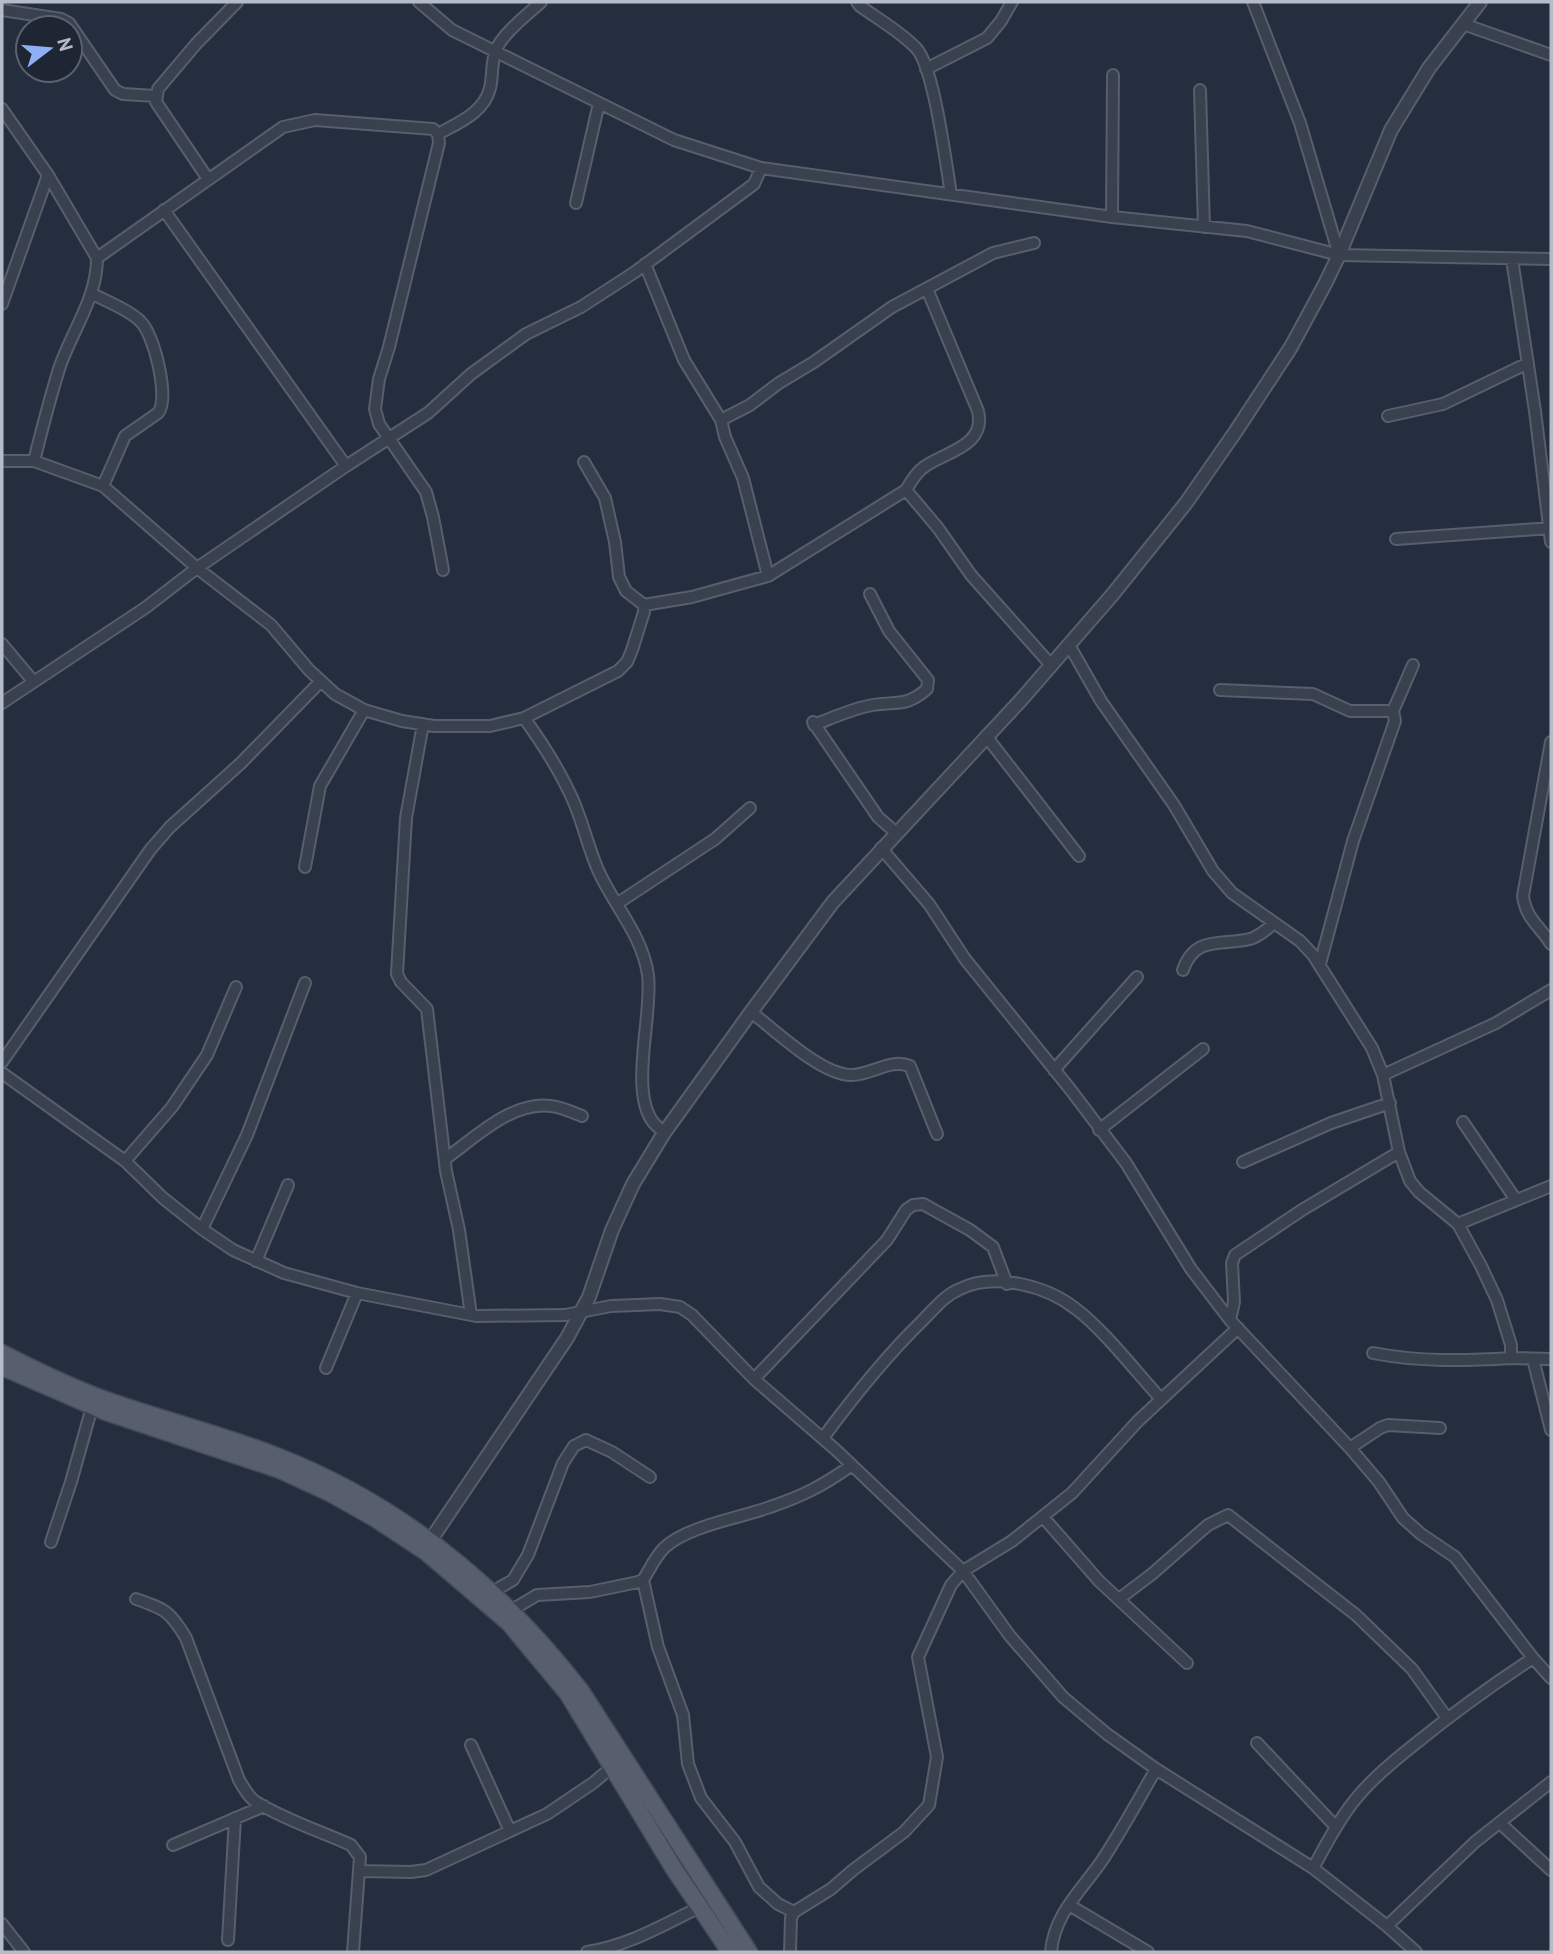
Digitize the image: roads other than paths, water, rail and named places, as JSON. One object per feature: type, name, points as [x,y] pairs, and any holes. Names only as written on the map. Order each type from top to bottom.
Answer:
[{"type":"main road","points":[[2,1353],[104,1399],[279,1457],[384,1509],[430,1541],[512,1610],[581,1691],[749,1952]]},
{"type":"main road","points":[[2,1367],[92,1407],[280,1470],[376,1519],[426,1552],[525,1640],[568,1694],[674,1869],[730,1952]]},
{"type":"street","points":[[208,179],[156,102],[156,96],[158,89],[237,2]]},
{"type":"street","points":[[419,2],[452,30],[674,140],[761,168],[1112,218],[1247,231],[1339,255],[1551,259]]},
{"type":"street","points":[[438,135],[475,112],[485,100],[490,90],[495,51],[501,41],[541,2]]},
{"type":"street","points":[[857,2],[915,47],[922,56],[932,90],[951,194]]},
{"type":"street","points":[[926,69],[986,38],[1012,2]]},
{"type":"street","points":[[1253,2],[1300,123],[1339,255]]},
{"type":"street","points":[[430,1541],[567,1338],[589,1297],[612,1230],[633,1184],[664,1133],[751,1012],[832,902],[1069,645],[1186,503],[1291,347],[1339,255],[1391,130],[1429,68],[1480,2]]},
{"type":"street","points":[[2,10],[61,19],[69,23],[115,90],[131,95],[156,96]]},
{"type":"street","points":[[1462,24],[1551,55]]},
{"type":"street","points":[[1112,218],[1113,75]]},
{"type":"street","points":[[1200,90],[1204,227]]},
{"type":"street","points":[[576,202],[599,103]]},
{"type":"street","points":[[2,109],[48,175],[97,258],[93,294],[61,364],[34,461]]},
{"type":"street","points":[[97,258],[283,127],[315,120],[433,129],[438,135],[439,143],[375,395],[375,409],[379,424],[426,492],[443,570]]},
{"type":"street","points":[[2,703],[145,608],[197,568],[346,466],[428,413],[471,374],[526,334],[581,307],[645,264],[754,184],[761,168]]},
{"type":"street","points":[[2,304],[48,175]]},
{"type":"street","points":[[164,211],[346,466]]},
{"type":"street","points":[[721,420],[750,405],[892,307],[993,253],[1034,243]]},
{"type":"street","points":[[1512,260],[1551,542]]},
{"type":"street","points":[[645,264],[684,360],[721,420],[725,437],[743,478],[768,576]]},
{"type":"street","points":[[584,462],[605,498],[615,542],[619,577],[626,591],[644,605],[692,597],[768,576],[906,490],[916,474],[926,465],[950,454],[972,439],[979,427],[978,411],[926,289]]},
{"type":"street","points":[[93,294],[141,321],[150,335],[163,400],[158,414],[125,436],[103,486]]},
{"type":"street","points":[[1388,416],[1443,404],[1528,363]]},
{"type":"street","points":[[2,461],[34,461],[103,486],[197,568],[271,625],[335,694],[364,710],[402,721],[490,726],[524,718],[618,671],[627,662],[632,650],[644,605]]},
{"type":"street","points":[[906,490],[938,528],[971,575],[1051,665]]},
{"type":"street","points":[[1396,539],[1550,528]]},
{"type":"street","points":[[870,594],[889,631],[928,680],[927,690],[908,703],[872,705],[813,724],[878,817],[895,832]]},
{"type":"street","points":[[2,644],[33,681]]},
{"type":"street","points":[[1069,645],[1101,701],[1174,805],[1213,871],[1232,893],[1300,941],[1320,964],[1372,1048],[1383,1075],[1399,1152],[1410,1181],[1419,1192],[1458,1224],[1497,1300],[1511,1345],[1511,1357]]},
{"type":"street","points":[[1320,964],[1356,831],[1395,720],[1393,711],[1413,665]]},
{"type":"street","points":[[2,1062],[150,850],[170,827],[241,763],[321,681]]},
{"type":"street","points":[[1220,690],[1313,694],[1350,711],[1393,711]]},
{"type":"street","points":[[305,867],[320,786],[364,710]]},
{"type":"street","points":[[524,718],[545,747],[563,780],[586,833],[598,870],[642,950],[648,975],[649,999],[642,1084],[645,1106],[652,1121],[664,1133]]},
{"type":"street","points":[[423,724],[406,818],[397,974],[401,982],[427,1009],[445,1159],[471,1315]]},
{"type":"street","points":[[986,736],[1079,856]]},
{"type":"street","points":[[1551,742],[1524,896],[1525,911],[1542,929],[1551,944]]},
{"type":"street","points":[[618,903],[715,839],[750,808]]},
{"type":"street","points":[[881,848],[929,904],[965,959],[1126,1163],[1192,1269],[1234,1324],[1350,1448],[1379,1482],[1403,1518],[1455,1557],[1551,1678]]},
{"type":"street","points":[[1183,970],[1187,958],[1197,947],[1250,939],[1274,923]]},
{"type":"street","points":[[1054,1070],[1137,977]]},
{"type":"street","points":[[202,1229],[261,1100],[305,983]]},
{"type":"street","points":[[125,1161],[172,1107],[207,1055],[236,987]]},
{"type":"street","points":[[1383,1075],[1496,1023],[1551,990]]},
{"type":"street","points":[[751,1012],[827,1068],[843,1075],[856,1075],[902,1063],[910,1066],[937,1135]]},
{"type":"street","points":[[1099,1130],[1203,1049]]},
{"type":"street","points":[[2,1073],[125,1161],[163,1198],[202,1229],[233,1250],[284,1273],[357,1293],[471,1315],[565,1315],[582,1310],[660,1304],[680,1307],[692,1315],[754,1379],[823,1438],[962,1571],[1010,1636],[1063,1697],[1107,1734],[1156,1769],[1313,1868],[1416,1952]]},
{"type":"street","points":[[1243,1162],[1331,1123],[1390,1104]]},
{"type":"street","points":[[445,1159],[500,1120],[527,1107],[551,1105],[582,1115]]},
{"type":"street","points":[[1462,1122],[1516,1200]]},
{"type":"street","points":[[790,1952],[794,1912],[831,1889],[904,1832],[929,1805],[937,1757],[918,1657],[945,1598],[962,1571],[1012,1541],[1072,1493],[1234,1324],[1232,1263],[1236,1255],[1302,1210],[1399,1152]]},
{"type":"street","points":[[256,1261],[288,1185]]},
{"type":"street","points":[[1458,1224],[1551,1186]]},
{"type":"street","points":[[754,1379],[887,1240],[906,1210],[913,1205],[923,1204],[970,1230],[993,1247],[1007,1284]]},
{"type":"street","points":[[823,1438],[895,1347],[945,1298],[958,1289],[973,1284],[992,1282],[1045,1291],[1077,1310],[1161,1399]]},
{"type":"street","points":[[326,1368],[357,1293]]},
{"type":"street","points":[[1373,1353],[1425,1360],[1511,1357],[1551,1359]]},
{"type":"street","points":[[1533,1359],[1551,1430]]},
{"type":"street","points":[[51,1542],[92,1407]]},
{"type":"street","points":[[1350,1448],[1388,1425],[1440,1428]]},
{"type":"street","points":[[492,1592],[513,1580],[528,1555],[563,1463],[579,1442],[586,1440],[612,1452],[650,1477]]},
{"type":"street","points":[[512,1610],[537,1595],[590,1592],[627,1586],[643,1580],[664,1548],[675,1540],[714,1523],[817,1489],[852,1465]]},
{"type":"street","points":[[1119,1599],[1208,1525],[1228,1515],[1356,1615],[1412,1669],[1447,1718]]},
{"type":"street","points":[[1042,1517],[1099,1581],[1187,1663]]},
{"type":"street","points":[[643,1580],[658,1647],[683,1714],[688,1764],[701,1798],[736,1842],[759,1886],[778,1904],[794,1912]]},
{"type":"street","points":[[136,1599],[160,1608],[173,1617],[186,1638],[239,1780],[247,1793],[264,1805],[351,1844],[360,1857],[352,1952]]},
{"type":"street","points":[[1313,1868],[1336,1827],[1359,1794],[1398,1757],[1447,1718],[1533,1658]]},
{"type":"street","points":[[1257,1743],[1336,1827]]},
{"type":"street","points":[[471,1745],[510,1830]]},
{"type":"street","points":[[359,1871],[426,1870],[547,1814],[613,1766]]},
{"type":"street","points":[[1051,1952],[1051,1941],[1059,1921],[1102,1861],[1156,1769]]},
{"type":"street","points":[[1387,1926],[1475,1842],[1551,1782]]},
{"type":"street","points":[[173,1845],[264,1805]]},
{"type":"street","points":[[228,1940],[235,1818]]},
{"type":"street","points":[[1500,1823],[1551,1870]]},
{"type":"street","points":[[1069,1905],[1148,1952]]},
{"type":"street","points":[[587,1952],[627,1942],[700,1907]]},
{"type":"street","points":[[2,1924],[24,1952]]}]
